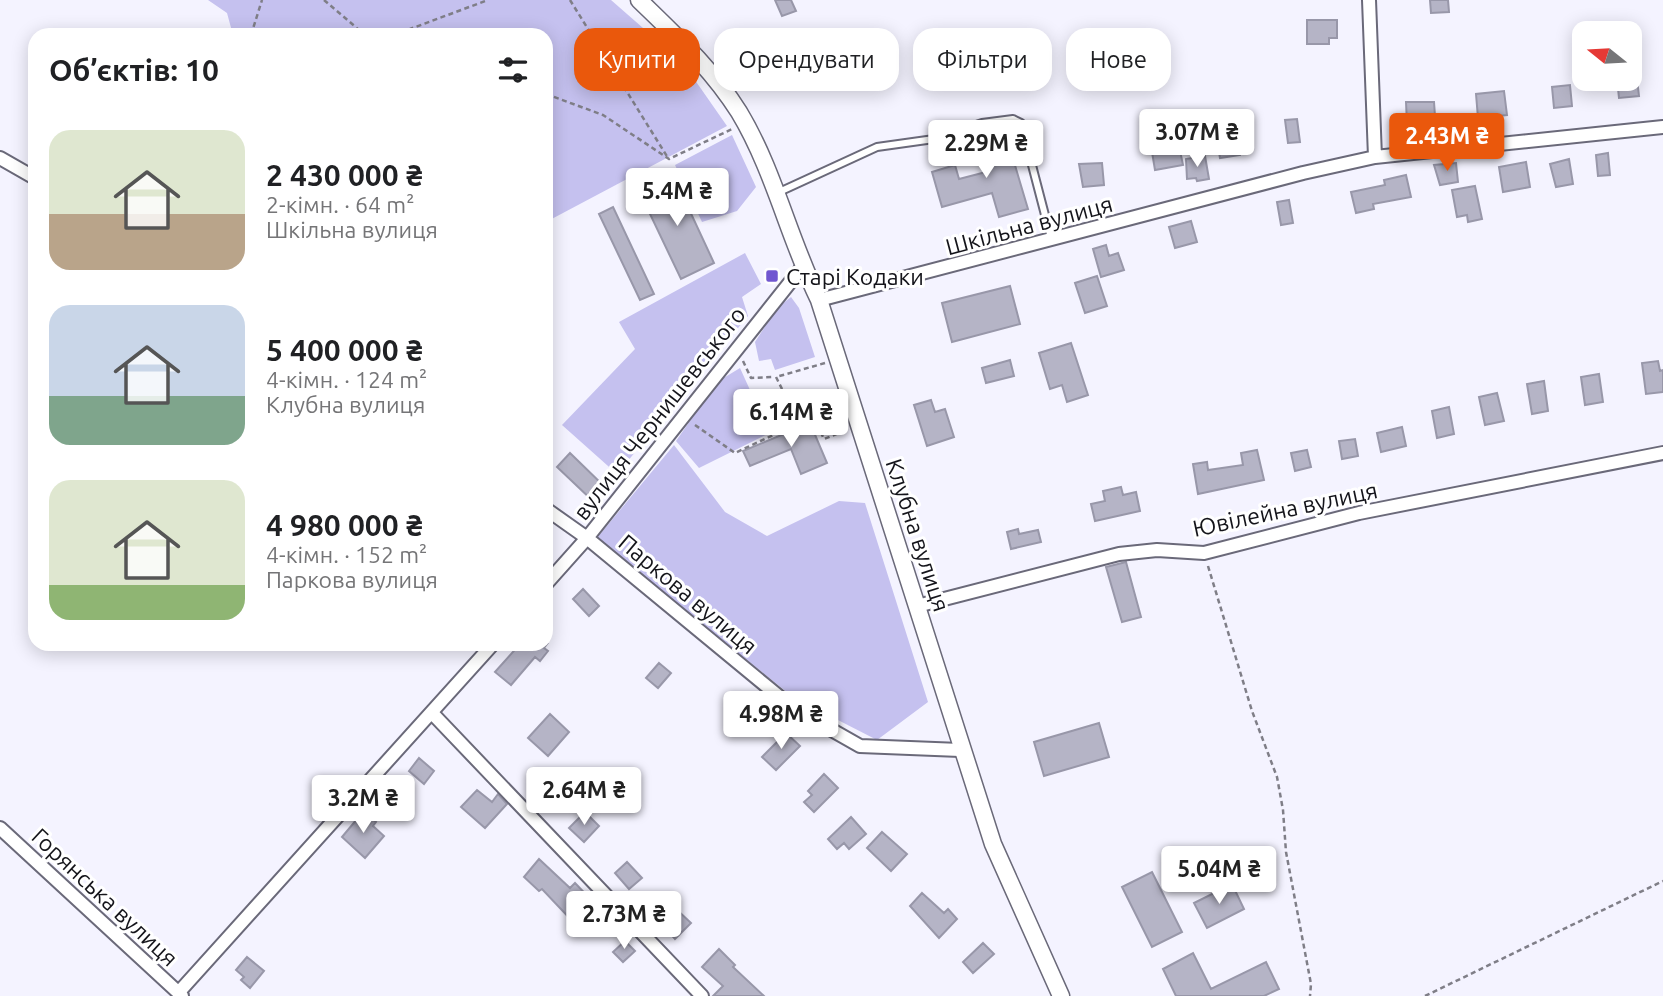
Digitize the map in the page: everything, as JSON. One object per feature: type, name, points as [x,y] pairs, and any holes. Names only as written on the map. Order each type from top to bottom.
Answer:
[{"type":"street","name":"Клубна вулиця","points":[[639,0],[709,68],[745,123],[776,194],[819,300],[960,750],[993,844],[1059,995]]},
{"type":"street","points":[[1369,0],[1376,158]]},
{"type":"street","name":"Шкільна вулиця","points":[[819,300],[1303,173],[1376,158],[1663,127]]},
{"type":"street","points":[[0,158],[28,174]]},
{"type":"street","name":"вулиця Чернишевського","points":[[553,576],[587,538],[803,266]]},
{"type":"street","name":"Ювілейна вулиця","points":[[917,606],[1119,554],[1157,550],[1203,553],[1359,513],[1663,453]]},
{"type":"street","name":"Паркова вулиця","points":[[553,514],[587,538],[793,708],[860,746],[960,750]]},
{"type":"street","points":[[180,994],[487,651]]},
{"type":"street","points":[[432,713],[702,996]]},
{"type":"street","name":"Горянська вулиця","points":[[0,828],[180,994]]},
{"type":"lane","points":[[776,194],[877,147],[934,139],[982,122],[1013,119],[1021,123],[1029,142],[1052,240]]},
{"type":"path","points":[[253,28],[262,0]]},
{"type":"path","points":[[324,0],[357,28]]},
{"type":"path","points":[[419,28],[488,0]]},
{"type":"path","points":[[570,0],[669,159]]},
{"type":"path","points":[[553,97],[603,115],[669,159]]},
{"type":"path","points":[[669,159],[745,123]]},
{"type":"path","points":[[736,349],[751,378],[776,377],[838,359]]},
{"type":"path","points":[[776,377],[799,423]]},
{"type":"path","points":[[683,417],[735,453],[813,415],[824,439],[859,425]]},
{"type":"path","points":[[1203,553],[1252,711],[1277,777],[1288,865],[1311,984],[1310,996]]},
{"type":"path","points":[[1425,996],[1663,881]]},
{"type":"shaded area","points":[[208,0],[611,0],[643,28],[574,28],[574,91],[700,91],[700,87],[727,126],[553,218],[553,28],[231,28],[227,13]]},
{"type":"shaded area","points":[[732,135],[756,187],[737,211],[702,222],[675,165]]},
{"type":"shaded area","points":[[745,253],[761,284],[742,297],[748,316],[617,474],[562,425],[635,349],[619,322]]},
{"type":"shaded area","points":[[791,297],[799,308],[815,357],[775,370],[771,359],[759,361],[755,342],[777,308]]},
{"type":"shaded area","points":[[740,368],[755,401],[781,390],[794,421],[699,468],[676,441],[717,382]]},
{"type":"shaded area","points":[[674,445],[725,512],[767,536],[839,501],[865,503],[928,702],[877,740],[793,697],[596,539]]},
{"type":"building","points":[[775,0],[791,0],[796,11],[782,16]]},
{"type":"building","points":[[1430,0],[1448,0],[1449,12],[1431,13]]},
{"type":"building","points":[[1307,20],[1337,20],[1337,38],[1329,38],[1329,44],[1307,44]]},
{"type":"building","points":[[1570,85],[1572,106],[1554,108],[1552,87]]},
{"type":"building","points":[[1504,91],[1507,115],[1478,118],[1476,94]]},
{"type":"building","points":[[1618,91],[1638,91],[1639,96],[1619,98]]},
{"type":"building","points":[[1406,102],[1434,102],[1435,116],[1422,116],[1422,124],[1407,124]]},
{"type":"building","points":[[1237,118],[1240,155],[1220,158],[1216,134],[1226,132],[1224,120]]},
{"type":"building","points":[[1478,118],[1480,134],[1466,135],[1464,119]]},
{"type":"building","points":[[1297,119],[1300,142],[1288,143],[1285,120]]},
{"type":"building","points":[[1006,135],[1028,209],[999,217],[992,193],[942,207],[932,172],[955,165],[959,179],[986,172],[977,144]]},
{"type":"building","points":[[1178,141],[1183,165],[1155,170],[1151,146]]},
{"type":"building","points":[[1608,153],[1610,175],[1598,176],[1596,155]]},
{"type":"building","points":[[1205,156],[1209,179],[1187,179],[1186,159]]},
{"type":"building","points":[[1569,159],[1573,184],[1556,187],[1550,164]]},
{"type":"building","points":[[1526,162],[1530,187],[1503,192],[1499,167]]},
{"type":"building","points":[[1102,163],[1104,185],[1083,187],[1079,164]]},
{"type":"building","points":[[1456,163],[1458,182],[1440,185],[1434,165]]},
{"type":"building","points":[[1406,175],[1411,197],[1373,204],[1374,209],[1356,213],[1351,192],[1385,185],[1384,180]]},
{"type":"building","points":[[674,177],[714,263],[681,279],[640,193]]},
{"type":"building","points":[[1475,186],[1482,219],[1468,222],[1467,215],[1457,217],[1452,190]]},
{"type":"building","points":[[1289,200],[1293,223],[1281,225],[1277,202]]},
{"type":"building","points":[[613,207],[654,294],[640,300],[599,214]]},
{"type":"building","points":[[1191,221],[1197,242],[1175,248],[1169,227]]},
{"type":"building","points":[[1106,245],[1109,256],[1118,253],[1124,270],[1101,277],[1093,249]]},
{"type":"building","points":[[1097,276],[1107,306],[1085,313],[1075,283]]},
{"type":"building","points":[[1010,286],[1020,324],[952,342],[942,303]]},
{"type":"building","points":[[1071,343],[1088,395],[1067,402],[1062,385],[1050,389],[1039,353]]},
{"type":"building","points":[[1010,360],[1014,376],[986,383],[982,368]]},
{"type":"building","points":[[1658,361],[1660,371],[1663,370],[1663,392],[1646,394],[1642,363]]},
{"type":"building","points":[[1599,374],[1603,402],[1585,405],[1581,377]]},
{"type":"building","points":[[1544,381],[1548,411],[1532,414],[1527,384]]},
{"type":"building","points":[[1497,393],[1504,421],[1485,425],[1479,397]]},
{"type":"building","points":[[931,400],[935,412],[945,409],[954,437],[927,446],[914,405]]},
{"type":"building","points":[[1449,407],[1454,434],[1437,438],[1432,411]]},
{"type":"building","points":[[810,423],[827,463],[801,474],[791,449],[750,466],[743,451]]},
{"type":"building","points":[[1402,427],[1406,446],[1381,452],[1377,433]]},
{"type":"building","points":[[1355,439],[1358,456],[1342,459],[1339,441]]},
{"type":"building","points":[[1257,450],[1264,480],[1198,494],[1193,464],[1207,462],[1208,470],[1243,465],[1241,453]]},
{"type":"building","points":[[1307,450],[1311,467],[1295,471],[1291,453]]},
{"type":"building","points":[[570,453],[607,489],[594,502],[557,467]]},
{"type":"building","points":[[1121,487],[1123,495],[1136,492],[1140,511],[1095,521],[1091,504],[1105,501],[1103,491]]},
{"type":"building","points":[[1018,529],[1019,534],[1038,530],[1041,542],[1011,549],[1007,532]]},
{"type":"building","points":[[1126,562],[1141,617],[1122,622],[1106,567]]},
{"type":"building","points":[[583,589],[599,606],[589,616],[573,599]]},
{"type":"building","points":[[514,651],[548,651],[540,661],[535,657],[511,685],[495,672]]},
{"type":"building","points":[[659,663],[671,673],[658,688],[646,678]]},
{"type":"building","points":[[550,714],[569,732],[548,756],[528,738]]},
{"type":"building","points":[[1099,723],[1109,757],[1044,776],[1034,742]]},
{"type":"building","points":[[786,733],[800,746],[776,770],[762,757]]},
{"type":"building","points":[[419,758],[434,771],[424,784],[409,771]]},
{"type":"building","points":[[824,774],[838,788],[814,812],[804,802],[812,795],[808,791]]},
{"type":"building","points":[[477,790],[492,802],[498,794],[507,804],[485,828],[461,807]]},
{"type":"building","points":[[363,812],[376,822],[373,826],[384,836],[365,858],[342,837]]},
{"type":"building","points":[[585,812],[599,826],[584,842],[569,828]]},
{"type":"building","points":[[851,817],[866,834],[849,849],[844,843],[837,849],[828,839]]},
{"type":"building","points":[[882,832],[907,854],[891,871],[867,848]]},
{"type":"building","points":[[539,859],[570,888],[575,883],[596,905],[576,925],[542,889],[539,891],[524,877]]},
{"type":"building","points":[[627,862],[642,878],[629,889],[615,873]]},
{"type":"building","points":[[1152,872],[1182,932],[1152,947],[1122,887]]},
{"type":"building","points":[[1232,884],[1244,909],[1207,928],[1194,903]]},
{"type":"building","points":[[922,893],[944,913],[948,909],[957,919],[939,938],[910,906]]},
{"type":"building","points":[[674,907],[691,923],[675,939],[663,925],[668,920],[664,916]]},
{"type":"building","points":[[625,941],[635,951],[623,962],[613,952]]},
{"type":"building","points":[[983,943],[994,954],[973,973],[963,962]]},
{"type":"building","points":[[719,949],[735,965],[733,967],[764,996],[713,996],[723,986],[702,967]]},
{"type":"building","points":[[1193,953],[1211,989],[1266,962],[1279,989],[1264,996],[1176,996],[1163,969]]},
{"type":"building","points":[[247,957],[264,971],[250,988],[241,980],[244,977],[236,970]]},
{"type":"place","name":"Старі Кодаки","points":[[772,276]]}]
